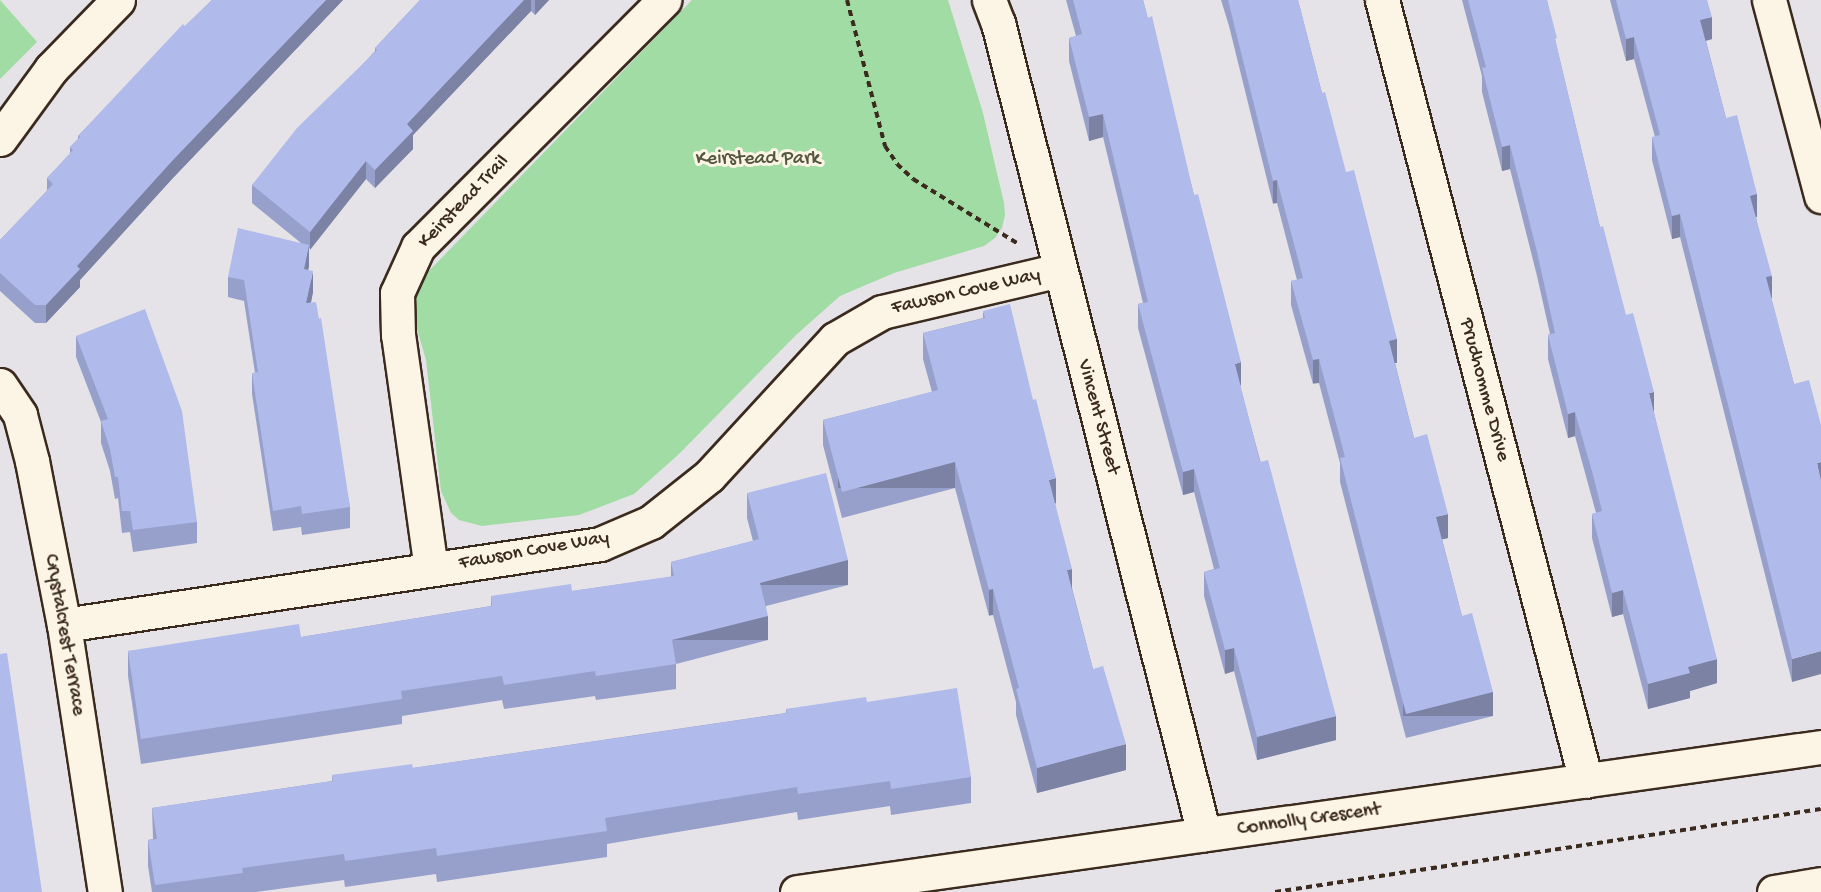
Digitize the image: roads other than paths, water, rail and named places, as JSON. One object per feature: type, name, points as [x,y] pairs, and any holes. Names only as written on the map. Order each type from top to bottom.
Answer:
[{"type":"street","points":[[0,139],[51,69],[118,0]]},
{"type":"street","name":"Keirstead Trail","points":[[431,569],[398,335],[396,293],[418,247],[664,0]]},
{"type":"street","name":"Vincent Street","points":[[989,0],[998,23],[1204,834]]},
{"type":"street","name":"Prudhomme Drive","points":[[1382,0],[1586,781]]},
{"type":"street","points":[[1769,0],[1821,196]]},
{"type":"street","name":"Fawson Cove Way","points":[[64,624],[600,544],[651,522],[709,476],[835,339],[882,312],[1060,270]]},
{"type":"street","name":"Crystalcrest Terrace","points":[[0,385],[20,415],[32,461],[64,624],[105,892]]},
{"type":"street","name":"Connolly Crescent","points":[[797,892],[1821,747]]},
{"type":"street","points":[[1774,892],[1821,884]]},
{"type":"park label","name":"Keirstead Park","points":[[758,159]]}]
